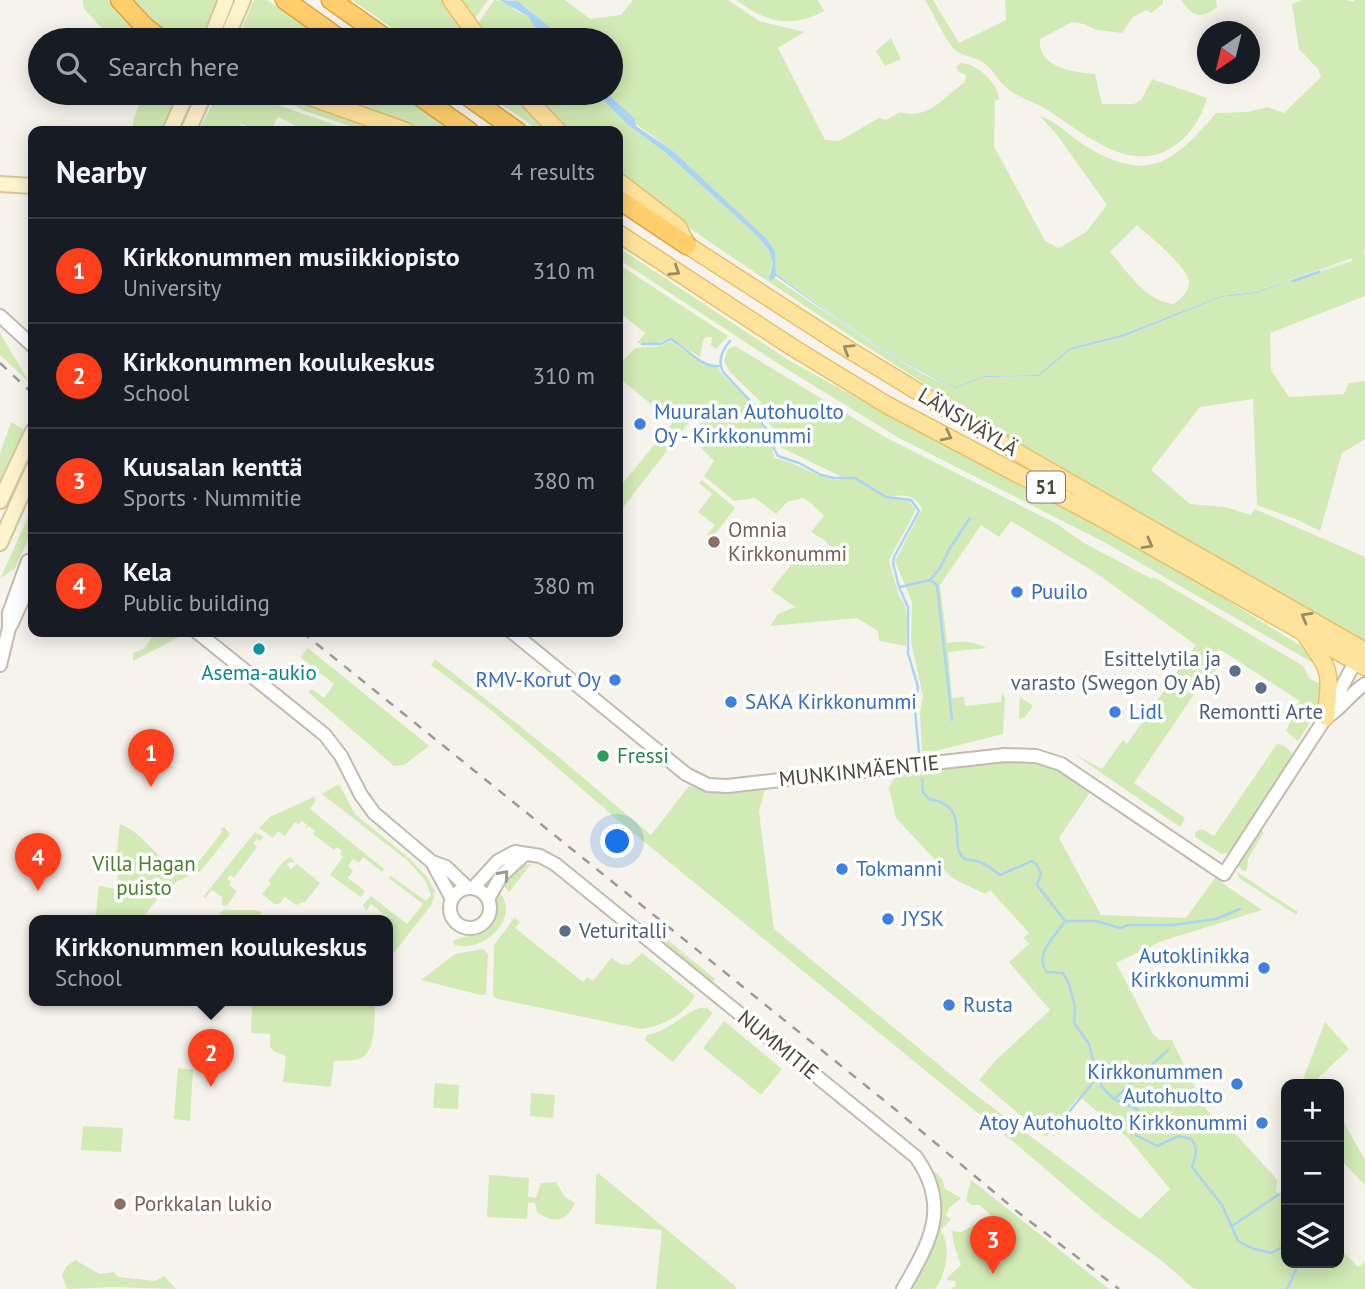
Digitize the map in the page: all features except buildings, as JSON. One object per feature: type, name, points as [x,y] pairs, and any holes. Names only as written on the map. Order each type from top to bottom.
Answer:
[{"type":"highway","points":[[120,0],[147,28]]},
{"type":"highway","points":[[285,0],[324,28]]},
{"type":"highway","points":[[331,0],[371,28]]},
{"type":"highway","points":[[432,105],[462,126]]},
{"type":"highway","points":[[480,105],[510,126]]},
{"type":"highway","name":"LÄNSIVÄYLÄ","points":[[623,202],[687,245]]},
{"type":"main road","points":[[226,0],[226,28]]},
{"type":"main road","points":[[219,28],[243,0]]},
{"type":"main road","points":[[451,0],[471,28]]},
{"type":"main road","points":[[172,126],[182,105]]},
{"type":"main road","points":[[190,126],[200,105]]},
{"type":"main road","points":[[333,105],[392,126]]},
{"type":"main road","points":[[533,105],[553,126]]},
{"type":"main road","points":[[0,184],[28,186]]},
{"type":"main road","points":[[623,185],[678,227],[687,245]]},
{"type":"main road","name":"LÄNSIVÄYLÄ","points":[[623,236],[792,347],[887,405],[1082,507],[1302,631],[1363,659]]},
{"type":"main road","name":"LÄNSIVÄYLÄ","points":[[687,245],[884,372],[1363,659]]},
{"type":"main road","points":[[0,501],[28,442]]},
{"type":"main road","points":[[0,543],[28,481]]},
{"type":"main road","points":[[1302,631],[1323,659],[1329,672],[1326,717]]},
{"type":"street","points":[[0,316],[28,341]]},
{"type":"street","points":[[9,628],[13,597],[28,570]]},
{"type":"street","points":[[0,665],[9,628],[28,588]]},
{"type":"street","points":[[203,637],[325,736],[341,756],[361,795],[374,813],[432,862],[446,867],[470,888],[484,894],[491,909],[488,919],[481,926],[470,929],[461,926],[454,920],[450,910],[452,899],[459,891],[470,888],[506,855],[515,852],[524,855]]},
{"type":"street","name":"MUNKINMÄENTIE","points":[[518,637],[686,774],[708,785],[727,786],[1005,755],[1036,756],[1061,764],[1224,874],[1326,717]]},
{"type":"street","points":[[1326,717],[1363,659]]},
{"type":"street","points":[[1326,717],[1365,684]]},
{"type":"street","points":[[488,899],[505,871],[524,855]]},
{"type":"street","name":"NUMMITIE","points":[[524,855],[540,856],[555,864],[916,1157],[931,1184],[935,1218],[927,1244],[903,1289]]},
{"type":"street","points":[[432,862],[452,899]]},
{"type":"green space","points":[[83,0],[108,0],[133,28],[102,28],[84,9]]},
{"type":"green space","points":[[130,0],[220,0],[208,28],[163,28]]},
{"type":"green space","points":[[254,0],[267,0],[306,28],[242,28]]},
{"type":"green space","points":[[352,0],[445,0],[465,28],[393,28]]},
{"type":"green space","points":[[459,0],[488,0],[473,21]]},
{"type":"green space","points":[[494,0],[509,4],[514,10],[528,16],[538,28],[477,28]]},
{"type":"green space","points":[[510,0],[565,0],[590,19],[621,15],[633,0],[728,0],[759,21],[804,32],[778,48],[825,140],[839,141],[879,118],[886,120],[900,112],[919,113],[935,106],[964,83],[966,75],[956,67],[961,63],[973,66],[986,75],[998,94],[999,100],[995,100],[994,146],[1045,241],[1059,248],[1086,232],[1107,205],[1057,135],[1040,116],[1104,156],[1141,166],[1156,163],[1185,146],[1216,113],[1248,112],[1267,107],[1284,113],[1321,77],[1318,69],[1299,49],[1292,4],[1302,0],[1365,0],[1365,296],[1270,333],[1271,370],[1289,397],[1344,394],[1349,383],[1365,381],[1365,439],[1342,453],[1320,531],[1257,505],[1253,399],[1200,407],[1151,470],[1190,504],[1225,507],[1251,515],[1255,509],[1365,557],[1365,645],[1014,439],[876,353],[688,227],[623,179],[623,126],[562,126],[542,105],[608,105],[628,125],[666,153],[754,233],[769,250],[773,263],[769,274],[871,343],[921,373],[954,388],[985,377],[1039,376],[1070,350],[1125,336],[1221,297],[1257,293],[1352,261],[1352,258],[1256,292],[1221,296],[1124,334],[1070,348],[1038,375],[985,376],[955,387],[885,349],[776,274],[775,251],[766,238],[673,151],[636,124],[635,119],[620,105],[623,105],[623,28],[552,28],[525,6]],"holes":[[[1137,225],[1182,268],[1189,282],[1188,289],[1174,304],[1164,302],[1146,292],[1110,252]]]},
{"type":"green space","points":[[736,0],[818,0],[824,11],[800,20],[778,20],[757,14]]},
{"type":"green space","points":[[925,0],[933,0],[959,43],[1006,20],[1005,0],[1163,0],[1163,4],[1151,13],[1146,10],[1133,17],[1122,33],[1097,30],[1072,22],[1040,39],[1041,49],[1044,56],[1058,67],[1095,74],[1102,104],[1134,104],[1142,99],[1152,79],[1207,98],[1203,110],[1183,139],[1166,151],[1148,156],[1114,151],[1044,108],[1012,92],[985,64],[955,50]]},
{"type":"green space","points":[[1181,0],[1216,0],[1217,7],[1206,14],[1197,15]]},
{"type":"green space","points":[[891,38],[901,59],[885,66],[876,51]]},
{"type":"green space","points":[[139,105],[173,105],[163,126],[133,126]]},
{"type":"green space","points":[[212,105],[277,105],[338,126],[297,126],[278,117],[273,126],[201,126]]},
{"type":"green space","points":[[354,105],[415,105],[445,126],[411,126]]},
{"type":"green space","points":[[502,105],[527,105],[546,126],[533,126]]},
{"type":"green space","points":[[296,106],[322,108],[375,126],[349,126]]},
{"type":"green space","points":[[623,250],[790,361],[1148,551],[1306,649],[1315,664],[1104,542],[899,438],[785,368],[623,262]]},
{"type":"green space","points":[[623,267],[728,336],[716,349],[711,345],[712,337],[703,340],[700,357],[670,338],[655,344],[637,343],[645,333],[623,315]]},
{"type":"green space","points":[[0,333],[28,381],[0,355]]},
{"type":"green space","points":[[670,341],[702,363],[719,368],[752,403],[756,410],[754,416],[770,436],[774,458],[830,479],[839,480],[842,477],[780,447],[774,429],[761,414],[761,402],[730,372],[724,361],[728,349],[735,346],[885,437],[1057,524],[1084,543],[1152,579],[1154,577],[1303,666],[1310,679],[1323,685],[1311,721],[1298,741],[1286,731],[1300,701],[1219,649],[1211,660],[1219,666],[1212,676],[1205,672],[1200,679],[1203,681],[1134,783],[1185,818],[1180,827],[1074,754],[1102,769],[1123,740],[1127,744],[1196,645],[1093,571],[1011,521],[999,537],[981,525],[940,585],[947,643],[967,642],[986,648],[948,652],[952,698],[964,697],[965,706],[1001,702],[1002,693],[1005,698],[1003,734],[935,751],[922,751],[920,713],[923,697],[911,641],[912,602],[895,561],[922,509],[912,498],[889,497],[909,501],[915,509],[889,561],[899,595],[905,605],[906,646],[879,641],[878,631],[857,618],[770,626],[778,614],[795,607],[771,590],[792,564],[822,565],[832,551],[826,541],[811,532],[824,516],[811,503],[803,498],[787,502],[776,514],[755,498],[734,501],[704,476],[714,461],[702,449],[707,428],[693,417],[623,508],[623,483],[673,422],[623,381],[623,361],[635,348],[661,346]]},
{"type":"green space","points":[[11,422],[28,432],[28,441],[10,472],[0,480],[0,454]]},
{"type":"green space","points":[[702,480],[735,508],[712,538],[707,535],[715,525],[698,512],[712,494],[699,483]]},
{"type":"green space","points":[[28,517],[28,540],[15,568],[0,579]]},
{"type":"green space","points":[[152,637],[179,637],[133,661],[133,653],[144,649]]},
{"type":"green space","points":[[308,648],[429,746],[404,765],[394,766],[308,692],[312,689],[324,698],[334,684],[300,657]]},
{"type":"green space","points":[[435,659],[555,754],[651,835],[689,786],[712,793],[765,789],[759,812],[774,929],[972,1092],[1140,1219],[1170,1189],[1128,1138],[1079,1096],[1046,1137],[979,1080],[996,1060],[1050,1010],[1009,962],[1029,944],[1024,938],[1029,933],[990,890],[985,894],[952,878],[896,818],[889,788],[898,771],[1008,759],[1046,765],[1090,792],[1059,838],[1101,915],[1186,918],[1215,878],[1262,910],[1162,941],[1116,963],[1153,1034],[1160,1040],[1172,1040],[1202,1103],[1222,1130],[1229,1127],[1275,1177],[1276,1192],[1281,1193],[1281,1268],[1344,1268],[1344,1252],[1358,1267],[1365,1262],[1365,1289],[1194,1289],[1162,1261],[1101,1217],[1028,1154],[620,822],[491,710],[431,665]]},
{"type":"green space","points":[[1020,697],[1033,706],[1025,717],[1019,719]]},
{"type":"green space","points":[[1277,744],[1291,752],[1291,761],[1238,843],[1230,852],[1222,854],[1195,837],[1195,832],[1202,829],[1214,836]]},
{"type":"green space","points":[[339,784],[355,814],[410,859],[427,877],[435,891],[432,904],[393,954],[393,915],[385,915],[371,904],[366,911],[363,905],[371,896],[407,924],[423,904],[389,878],[391,876],[426,901],[431,895],[425,880],[408,861],[322,794]]},
{"type":"green space","points":[[314,797],[316,800],[310,809],[384,869],[382,872],[363,857],[359,863],[353,859],[348,866],[353,871],[348,878],[365,891],[361,897],[330,875],[343,857],[340,854],[342,851],[337,847],[334,850],[313,834],[315,831],[309,826],[305,829],[307,825],[302,821],[299,824],[295,822],[285,836],[278,831],[273,838],[259,828],[270,817]]},
{"type":"green space","name":"Villa Hagan puisto","points":[[120,824],[139,836],[170,866],[190,876],[177,881],[167,894],[163,892],[145,915],[96,915],[99,886],[116,889],[118,874],[115,865]]},
{"type":"green space","points":[[224,827],[230,834],[200,872],[184,869],[172,862],[186,866],[200,860]]},
{"type":"green space","points":[[1261,831],[1264,832],[1248,859],[1247,870],[1243,871],[1239,863]]},
{"type":"green space","points":[[255,832],[263,837],[253,843],[257,847],[234,878],[230,875],[227,879],[231,882],[229,885],[237,891],[227,906],[222,905],[222,897],[212,890],[203,897]]},
{"type":"green space","points":[[290,857],[295,862],[287,863],[290,870],[297,864],[320,883],[305,902],[296,905],[285,897],[279,904],[274,904],[262,894],[271,883],[268,881]]},
{"type":"green space","points":[[531,864],[509,892],[501,883],[519,866]]},
{"type":"green space","points":[[1237,872],[1298,912],[1296,915],[1239,878]]},
{"type":"green space","points":[[497,890],[504,900],[506,910],[497,930],[478,944],[455,945],[453,941],[478,933],[489,926],[495,913]]},
{"type":"green space","points":[[223,910],[262,912],[260,915],[219,915]]},
{"type":"green space","points":[[514,918],[520,922],[515,928],[583,982],[587,977],[593,981],[611,958],[629,965],[642,953],[694,995],[694,998],[684,1010],[671,1019],[641,1029],[498,999],[493,996],[494,945]]},
{"type":"green space","points":[[647,923],[715,979],[712,982],[640,924]]},
{"type":"green space","points":[[483,949],[488,954],[486,994],[421,980],[455,954]]},
{"type":"green space","points":[[252,1006],[375,1006],[374,1032],[370,1048],[361,1058],[334,1061],[331,1087],[283,1082],[286,1056],[270,1047],[270,1034],[251,1033]]},
{"type":"green space","points":[[700,1008],[707,1008],[713,1013],[673,1062],[645,1040],[647,1035],[663,1030]]},
{"type":"green space","points":[[724,1021],[782,1069],[761,1095],[703,1048]]},
{"type":"green space","points":[[1325,1022],[1349,1049],[1318,1079],[1304,1077]]},
{"type":"green space","points":[[178,1068],[193,1070],[190,1121],[174,1119]]},
{"type":"green space","points":[[435,1083],[459,1085],[458,1109],[433,1108]]},
{"type":"green space","points":[[531,1093],[555,1095],[553,1118],[530,1116]]},
{"type":"green space","points":[[1344,1123],[1365,1160],[1365,1185],[1344,1163]]},
{"type":"green space","points":[[83,1126],[123,1128],[121,1152],[81,1150]]},
{"type":"green space","points":[[933,1170],[942,1179],[945,1189],[961,1198],[949,1208],[946,1216],[951,1219],[941,1230],[947,1252],[939,1283],[935,1289],[911,1289],[934,1246],[941,1218],[942,1203]]},
{"type":"green space","points":[[598,1173],[736,1289],[656,1289],[662,1230],[595,1224]]},
{"type":"green space","points":[[489,1175],[529,1178],[528,1197],[536,1198],[541,1183],[556,1182],[565,1197],[575,1203],[568,1214],[559,1219],[537,1212],[535,1203],[528,1203],[527,1219],[487,1217]]},
{"type":"green space","points":[[971,1180],[1109,1289],[951,1289],[956,1285],[955,1281],[947,1278],[961,1265],[952,1231],[961,1232],[978,1223],[981,1225],[989,1222],[991,1233],[988,1246],[991,1249],[997,1246],[999,1238],[998,1227],[993,1218],[980,1205],[971,1205],[966,1200]]},
{"type":"green space","points":[[75,1260],[100,1274],[114,1272],[118,1277],[155,1281],[164,1276],[176,1289],[67,1289],[62,1275],[66,1267]]},
{"type":"water","points":[[499,0],[518,1],[551,28],[536,28],[528,16]]},
{"type":"water","points":[[608,105],[620,105],[635,119],[636,126],[673,151],[766,238],[775,251],[776,274],[885,350],[955,387],[985,376],[1038,375],[1070,348],[1124,334],[1221,296],[1256,292],[1353,259],[1257,293],[1221,297],[1125,336],[1070,350],[1039,376],[985,377],[955,388],[931,377],[885,351],[841,322],[776,276],[772,280],[769,279],[773,263],[769,250],[754,233],[666,153],[628,125]]},
{"type":"waterway","points":[[1293,281],[1319,272]]},
{"type":"waterway","points":[[642,344],[661,344],[670,339],[706,364],[719,366]]},
{"type":"waterway","points":[[730,341],[721,355],[723,372],[757,408],[759,420],[772,436],[778,456],[821,475],[855,478],[886,497],[911,500],[919,511],[893,563],[908,607],[908,653],[918,687],[915,711],[919,752]]},
{"type":"waterway","points":[[900,587],[930,580],[970,518]]},
{"type":"waterway","points":[[930,580],[937,585],[952,720]]},
{"type":"waterway","points":[[922,779],[923,792],[929,799],[943,803],[951,810],[957,827],[958,846],[965,859],[983,863],[1000,875],[1032,861],[1037,865],[1041,874],[1037,885],[1065,921],[1044,952],[1043,965],[1047,972],[1063,973],[1069,984],[1075,1007],[1074,1023],[1089,1044],[1101,1076],[1101,1086],[1114,1099],[1137,1109],[1141,1115],[1136,1135],[1157,1146],[1179,1136],[1191,1139],[1196,1149],[1192,1167],[1222,1205],[1238,1241],[1251,1248],[1271,1253],[1281,1248]]},
{"type":"waterway","points":[[1066,921],[1096,921],[1120,928],[1129,925],[1173,925],[1216,919],[1240,909]]},
{"type":"waterway","points":[[1114,1099],[1168,1050]]},
{"type":"waterway","points":[[1068,1113],[1099,1075]]},
{"type":"waterway","points":[[1232,1226],[1278,1195]]},
{"type":"waterway","points":[[1287,1289],[1297,1268]]},
{"type":"railway","points":[[0,363],[28,389]]},
{"type":"railway","points":[[308,637],[896,1110],[1019,1213],[1119,1289]]},
{"type":"place","name":"Muuralan Autohuolto Oy - Kirkkonummi","points":[[640,424]]},
{"type":"place","name":"Omnia Kirkkonummi","points":[[714,542]]},
{"type":"place","name":"Puuilo","points":[[1017,592]]},
{"type":"place","name":"Asema-aukio","points":[[259,649]]},
{"type":"place","name":"Esittelytila ja varasto (Swegon Oy Ab)","points":[[1235,671]]},
{"type":"place","name":"RMV-Korut Oy","points":[[615,680]]},
{"type":"place","name":"Remontti Arte","points":[[1261,688]]},
{"type":"place","name":"SAKA Kirkkonummi","points":[[731,702]]},
{"type":"place","name":"Lidl","points":[[1115,712]]},
{"type":"place","name":"Fressi","points":[[603,756]]},
{"type":"place","name":"Kirkkonummen musiikkiopisto","points":[[151,787]]},
{"type":"place","name":"Tokmanni","points":[[842,869]]},
{"type":"place","name":"Kela","points":[[38,891]]},
{"type":"place","name":"JYSK","points":[[888,919]]},
{"type":"place","name":"Veturitalli","points":[[565,931]]},
{"type":"place","name":"Autoklinikka Kirkkonummi","points":[[1264,968]]},
{"type":"place","name":"Rusta","points":[[949,1005]]},
{"type":"place","name":"Kirkkonummen Autohuolto","points":[[1237,1084]]},
{"type":"place","name":"Kirkkonummen koulukeskus","points":[[211,1087]]},
{"type":"place","name":"Atoy Autohuolto Kirkkonummi","points":[[1262,1123]]},
{"type":"place","name":"Porkkalan lukio","points":[[120,1204]]},
{"type":"place","name":"Kuusalan kenttä","points":[[993,1274]]}]
